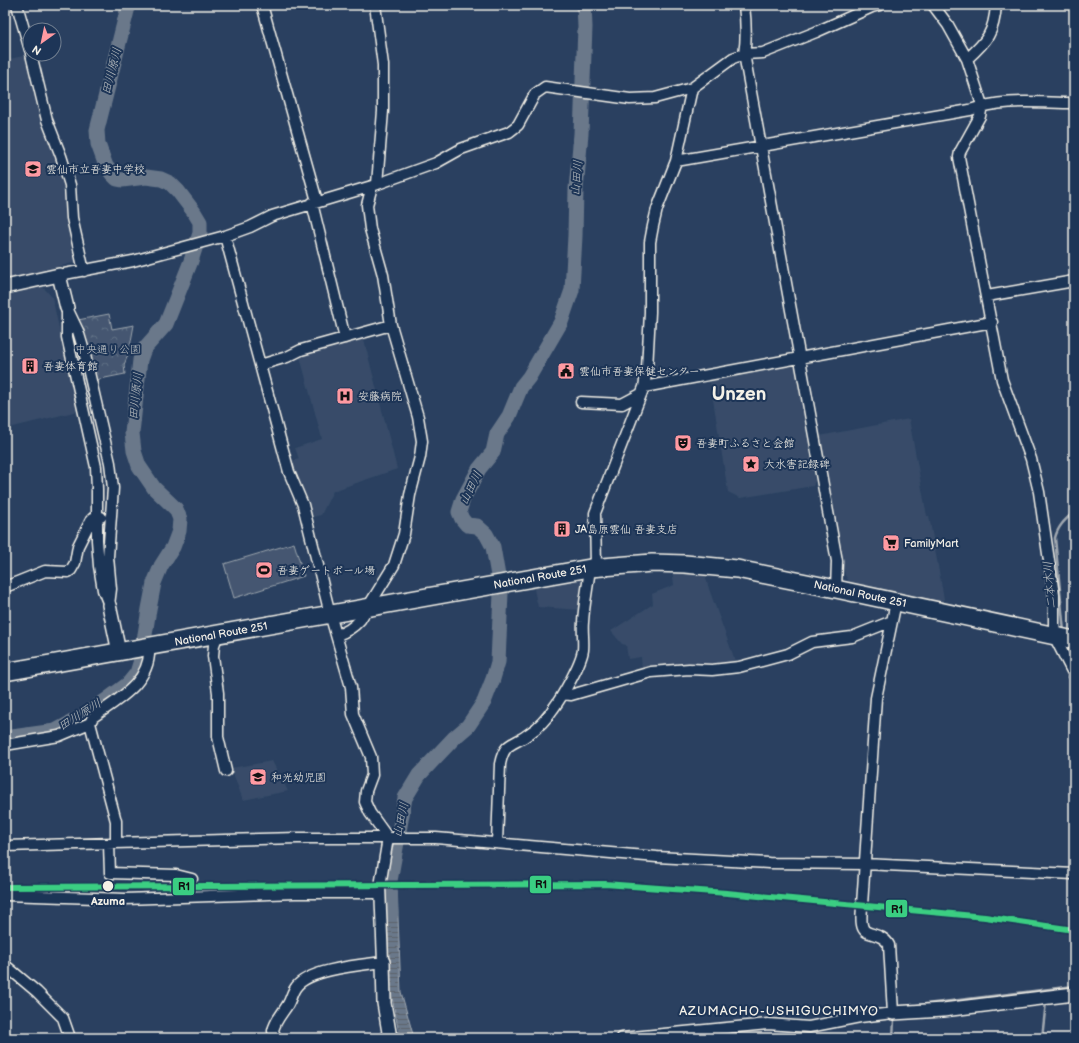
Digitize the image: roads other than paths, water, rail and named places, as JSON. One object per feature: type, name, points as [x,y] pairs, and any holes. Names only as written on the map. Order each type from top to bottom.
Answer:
[{"type":"highway","name":"National Route 251","points":[[5,672],[593,567],[652,563],[685,564],[738,569],[1065,638]]},
{"type":"street","points":[[17,5],[22,22]]},
{"type":"street","points":[[262,5],[314,202],[345,338]]},
{"type":"street","points":[[337,636],[355,626],[394,565],[404,534],[410,495],[420,457],[422,441],[418,417],[391,325],[383,274],[370,229],[368,215],[367,205],[374,185],[383,111],[383,65],[375,5]]},
{"type":"street","points":[[744,5],[747,26],[744,54],[837,561],[836,589]]},
{"type":"street","points":[[5,287],[139,260],[225,236],[250,227],[272,216],[374,185],[436,163],[461,149],[509,132],[518,125],[535,94],[541,89],[549,87],[630,99],[655,98],[692,88],[733,58],[744,54],[763,52],[880,5]]},
{"type":"street","points":[[933,5],[948,25],[967,59],[982,105],[980,116],[960,152],[960,157],[1002,380],[1031,459],[1039,492],[1054,595],[1074,675]]},
{"type":"street","points":[[967,59],[983,44],[991,30],[996,5]]},
{"type":"street","points":[[33,62],[47,120],[70,185],[72,218],[84,270]]},
{"type":"street","points":[[497,843],[500,764],[505,749],[529,734],[541,724],[563,694],[580,660],[583,650],[583,622],[593,567],[595,513],[642,391],[647,369],[650,312],[651,237],[657,209],[676,161],[692,88]]},
{"type":"street","points":[[676,161],[970,110],[982,105],[999,102],[1074,103]]},
{"type":"street","points":[[225,236],[289,472],[303,505],[330,614],[351,687],[353,714],[371,758],[372,775],[366,791],[365,802],[370,813],[391,838]]},
{"type":"street","points":[[60,275],[67,308],[67,337],[96,467],[97,540],[99,566],[103,590],[109,605],[119,652]]},
{"type":"street","points":[[987,296],[1074,281]]},
{"type":"street","points":[[67,308],[78,332],[84,351],[110,463],[113,488],[108,557],[111,589],[109,605]]},
{"type":"street","points":[[581,402],[622,404],[642,391],[800,358],[992,322]]},
{"type":"street","points":[[260,365],[287,357],[301,350],[391,325]]},
{"type":"street","points":[[80,398],[94,395]]},
{"type":"street","points":[[5,586],[45,571],[68,572],[72,570],[75,563],[78,546],[91,520],[97,517],[111,518]]},
{"type":"street","points":[[893,1014],[889,945],[884,938],[864,931],[862,927],[864,864],[876,698],[896,602]]},
{"type":"street","points":[[563,694],[571,695],[651,672],[690,669],[712,670],[740,667],[788,654],[812,642],[852,637],[892,621]]},
{"type":"street","points":[[218,634],[214,645],[213,656],[218,693],[218,737],[226,771]]},
{"type":"street","points":[[5,745],[48,739],[90,723],[93,717],[128,692],[143,676],[150,653],[144,648]]},
{"type":"street","points":[[90,723],[116,821],[110,873],[176,875],[192,879]]},
{"type":"street","points":[[5,846],[298,838],[436,838],[657,857],[769,863],[864,864],[1074,874]]},
{"type":"street","points":[[390,1038],[384,1003],[380,893],[391,838]]},
{"type":"street","points":[[5,895],[125,899],[295,893],[380,893]]},
{"type":"street","points":[[276,1038],[273,1031],[276,1023],[289,1003],[296,987],[304,980],[332,969],[383,962]]},
{"type":"street","points":[[5,965],[37,992],[63,1018],[70,1038]]},
{"type":"street","points":[[622,1038],[768,1024],[810,1027],[860,1017],[943,1010],[1074,994]]},
{"type":"waterway","name":"田川原川","points":[[5,738],[55,731],[83,716],[128,684],[137,673],[141,660],[154,583],[161,566],[173,547],[179,531],[180,519],[176,509],[154,488],[139,466],[134,451],[132,433],[140,360],[144,349],[166,324],[191,261],[200,233],[200,222],[178,191],[170,183],[161,179],[146,177],[122,180],[117,179],[106,166],[98,144],[97,130],[129,5]]},
{"type":"waterway","name":"山田川","points":[[391,913],[390,881],[405,798],[419,775],[454,738],[468,726],[484,702],[498,662],[501,593],[493,547],[486,534],[477,526],[467,525],[459,512],[463,499],[479,469],[493,452],[497,434],[509,416],[521,387],[529,377],[561,322],[572,290],[576,189],[581,134],[585,27],[584,5]]},
{"type":"waterway","name":"二本木川","points":[[1064,632],[1055,538],[1060,527],[1074,512]]},
{"type":"waterway","name":"二本木川","points":[[1067,645],[1074,660]]},
{"type":"waterway","points":[[918,1005],[1074,986]]},
{"type":"waterway","points":[[1042,1038],[1046,1002]]},
{"type":"waterway","points":[[893,1038],[894,1020]]},
{"type":"place","name":"雲仙市立吾妻中学校","points":[[33,169]]},
{"type":"place","name":"吾妻体育館","points":[[30,366]]},
{"type":"place","name":"雲仙市吾妻保健センター","points":[[566,371]]},
{"type":"place","name":"安藤病院","points":[[345,396]]},
{"type":"place","name":"吾妻町ふるさと会館","points":[[683,443]]},
{"type":"place","name":"大水害記録碑","points":[[751,464]]},
{"type":"place","name":"JA島原雲仙 吾妻支店","points":[[562,529]]},
{"type":"place","name":"FamilyMart","points":[[891,543]]},
{"type":"place","name":"吾妻ゲートボール場","points":[[264,570]]},
{"type":"place","name":"和光幼児園","points":[[258,777]]},
{"type":"place","name":"Azuma","points":[[108,886]]},
{"type":"district","name":"Unzen","points":[[739,394]]},
{"type":"district","name":"AZUMACHO-USHIGUCHIMYO","points":[[779,1011]]},
{"type":"park label","name":"中央通り公園","points":[[108,349]]}]
